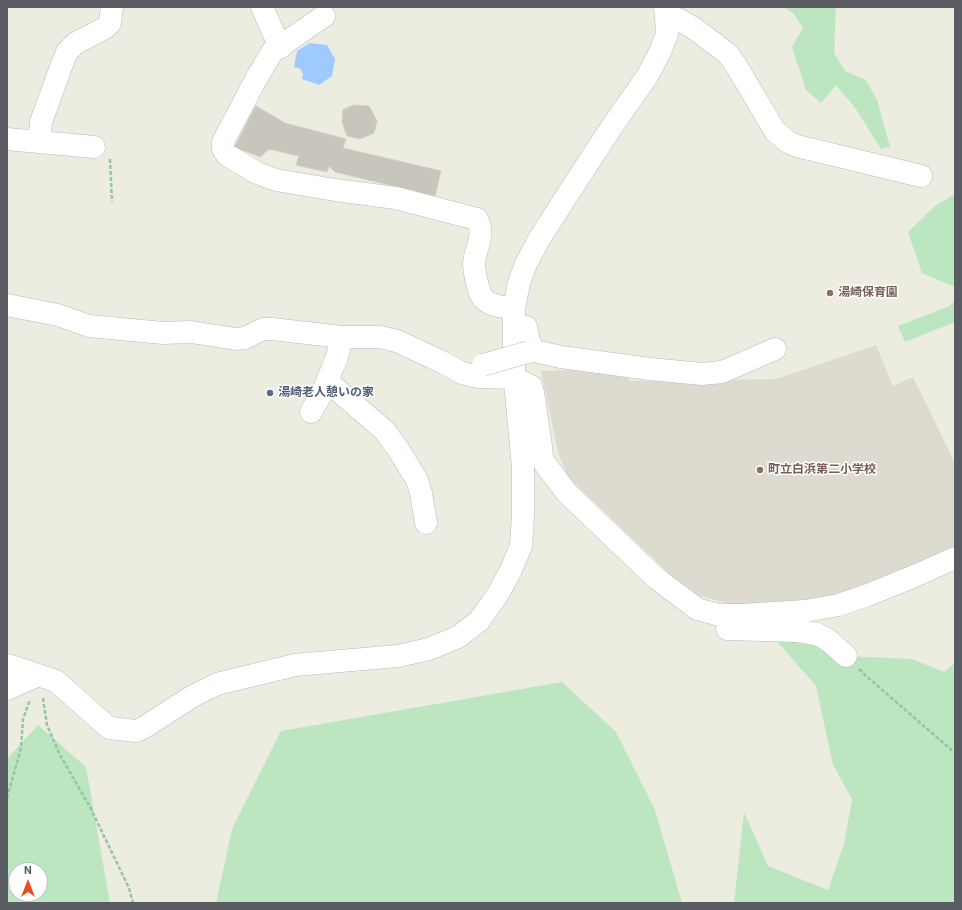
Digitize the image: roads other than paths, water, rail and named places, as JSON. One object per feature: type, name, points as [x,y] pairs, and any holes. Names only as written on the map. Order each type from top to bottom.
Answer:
[{"type":"street","points":[[39,142],[41,122],[67,52],[76,44],[105,28],[110,23],[112,7]]},
{"type":"street","points":[[262,7],[281,47]]},
{"type":"street","points":[[666,12],[695,29],[728,54],[775,131],[788,142],[797,146],[921,176]]},
{"type":"street","points":[[7,666],[56,681],[109,728],[136,731],[193,696],[217,684],[295,665],[398,656],[429,649],[458,637],[479,621],[494,600],[510,572],[521,546],[523,515],[523,468],[514,370],[514,308],[519,283],[525,266],[538,241],[613,125],[648,75],[660,52],[666,34],[666,12]]},
{"type":"street","points":[[324,16],[272,52],[256,79],[224,142],[223,149],[227,155],[257,173],[276,180],[396,198],[477,219],[481,231],[474,264],[481,296],[486,302],[502,307],[514,308]]},
{"type":"street","points":[[7,139],[94,147]]},
{"type":"street","points":[[525,266],[533,272],[534,280],[527,302],[525,321],[531,352]]},
{"type":"street","points":[[7,306],[58,315],[89,326],[163,333],[191,332],[240,339],[263,330],[272,329],[342,337],[380,337],[397,340],[462,373],[478,377],[515,378],[531,386],[542,457],[545,464],[567,493],[656,578],[697,608],[711,606]]},
{"type":"street","points":[[311,412],[338,357],[342,337]]},
{"type":"street","points":[[462,373],[471,368],[531,352],[702,374],[722,372],[775,349]]},
{"type":"street","points":[[324,388],[335,388],[385,431],[417,480],[421,492],[426,523]]},
{"type":"street","points":[[711,606],[719,615],[742,615],[805,611],[839,605],[917,575],[955,558]]},
{"type":"street","points":[[711,606],[706,619],[707,623],[712,627],[718,629],[797,631],[817,634],[828,640],[846,656]]},
{"type":"street","points":[[7,689],[39,675]]},
{"type":"water","points":[[310,43],[327,45],[335,59],[332,76],[319,85],[302,79],[303,73],[299,68],[294,67],[297,51]]},
{"type":"place","name":"湯崎保育園","points":[[830,293]]},
{"type":"place","name":"湯崎老人憩いの家","points":[[270,393]]},
{"type":"place","name":"町立白浜第二小学校","points":[[760,470]]}]
